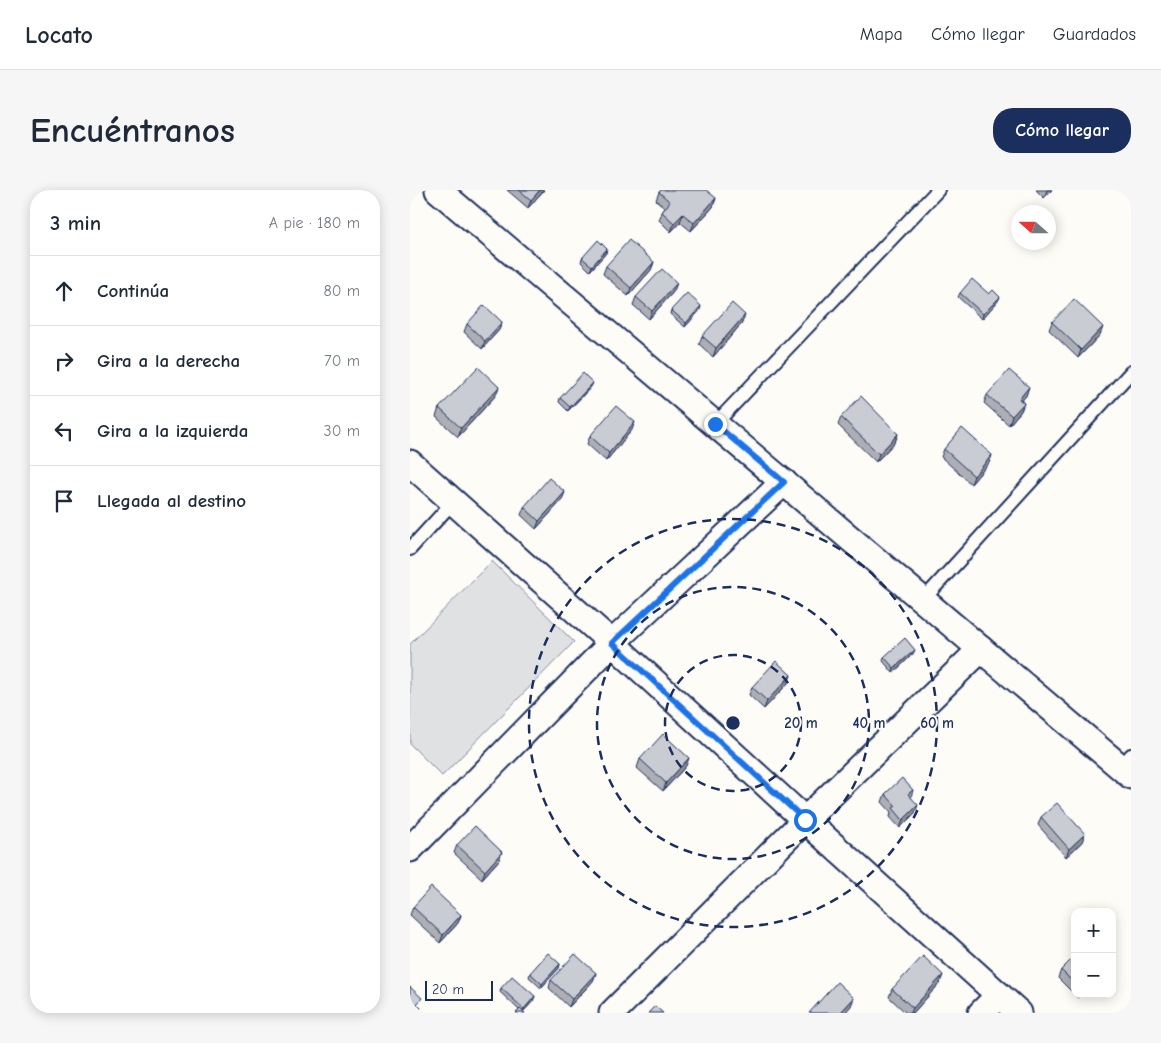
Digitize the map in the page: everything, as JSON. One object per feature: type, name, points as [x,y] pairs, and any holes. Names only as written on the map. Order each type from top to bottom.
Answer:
[{"type":"street","points":[[438,190],[923,600],[1128,766]]},
{"type":"street","points":[[410,463],[612,643],[1019,1013]]},
{"type":"street","points":[[410,848],[612,643],[784,482]]},
{"type":"street","points":[[612,1013],[805,820],[982,649]]},
{"type":"street","points":[[982,1013],[999,995]]},
{"type":"lane","points":[[715,424],[938,190]]},
{"type":"lane","points":[[923,600],[1131,372]]},
{"type":"lane","points":[[410,549],[453,502]]},
{"type":"shaded area","points":[[492,561],[574,642],[442,776],[410,744],[410,644]]},
{"type":"building","points":[[519,190],[540,190],[531,200]]},
{"type":"building","points":[[661,190],[706,190],[716,198],[694,223],[683,214],[674,223],[662,212],[670,202],[659,192]]},
{"type":"building","points":[[598,240],[607,249],[592,266],[582,258]]},
{"type":"building","points":[[629,240],[654,262],[631,288],[606,266]]},
{"type":"building","points":[[662,269],[677,283],[652,311],[636,297]]},
{"type":"building","points":[[972,279],[989,294],[993,290],[1000,297],[983,314],[960,293]]},
{"type":"building","points":[[687,293],[701,306],[686,323],[671,310]]},
{"type":"building","points":[[1074,299],[1103,327],[1081,350],[1052,322]]},
{"type":"building","points":[[732,303],[745,315],[716,348],[702,336]]},
{"type":"building","points":[[484,305],[502,322],[485,341],[467,324]]},
{"type":"building","points":[[478,367],[499,387],[461,428],[439,408]]},
{"type":"building","points":[[1009,370],[1029,387],[1019,399],[1024,403],[1012,416],[987,395]]},
{"type":"building","points":[[583,373],[593,383],[570,407],[560,398]]},
{"type":"building","points":[[861,396],[898,434],[879,454],[841,417]]},
{"type":"building","points":[[616,406],[635,422],[609,453],[590,436]]},
{"type":"building","points":[[962,428],[992,455],[974,476],[944,449]]},
{"type":"building","points":[[549,478],[565,492],[539,521],[524,507]]},
{"type":"building","points":[[905,638],[915,650],[894,668],[884,657]]},
{"type":"building","points":[[776,661],[791,675],[767,701],[752,687]]},
{"type":"building","points":[[663,734],[689,758],[666,783],[640,759]]},
{"type":"building","points":[[902,778],[913,790],[908,794],[918,805],[903,820],[893,808],[896,806],[885,794]]},
{"type":"building","points":[[1057,803],[1085,834],[1069,849],[1041,817]]},
{"type":"building","points":[[475,826],[502,852],[485,871],[457,845]]},
{"type":"building","points":[[431,887],[461,915],[443,935],[413,907]]},
{"type":"building","points":[[548,953],[560,964],[542,984],[530,973]]},
{"type":"building","points":[[575,954],[596,973],[572,999],[551,980]]},
{"type":"building","points":[[923,956],[943,975],[913,1008],[892,989]]},
{"type":"building","points":[[1071,960],[1071,980],[1061,970]]},
{"type":"building","points":[[512,976],[535,996],[524,1009],[501,988]]},
{"type":"building","points":[[837,982],[854,998],[840,1013],[809,1013]]},
{"type":"building","points":[[410,987],[422,998],[417,1004],[421,1008],[417,1013],[413,1013],[410,1010]]},
{"type":"building","points":[[655,1006],[663,1013],[648,1013]]},
{"type":"building","points":[[520,1009],[525,1013],[516,1013]]},
{"type":"route","points":[[715,424],[784,482],[612,643],[805,820]]}]
